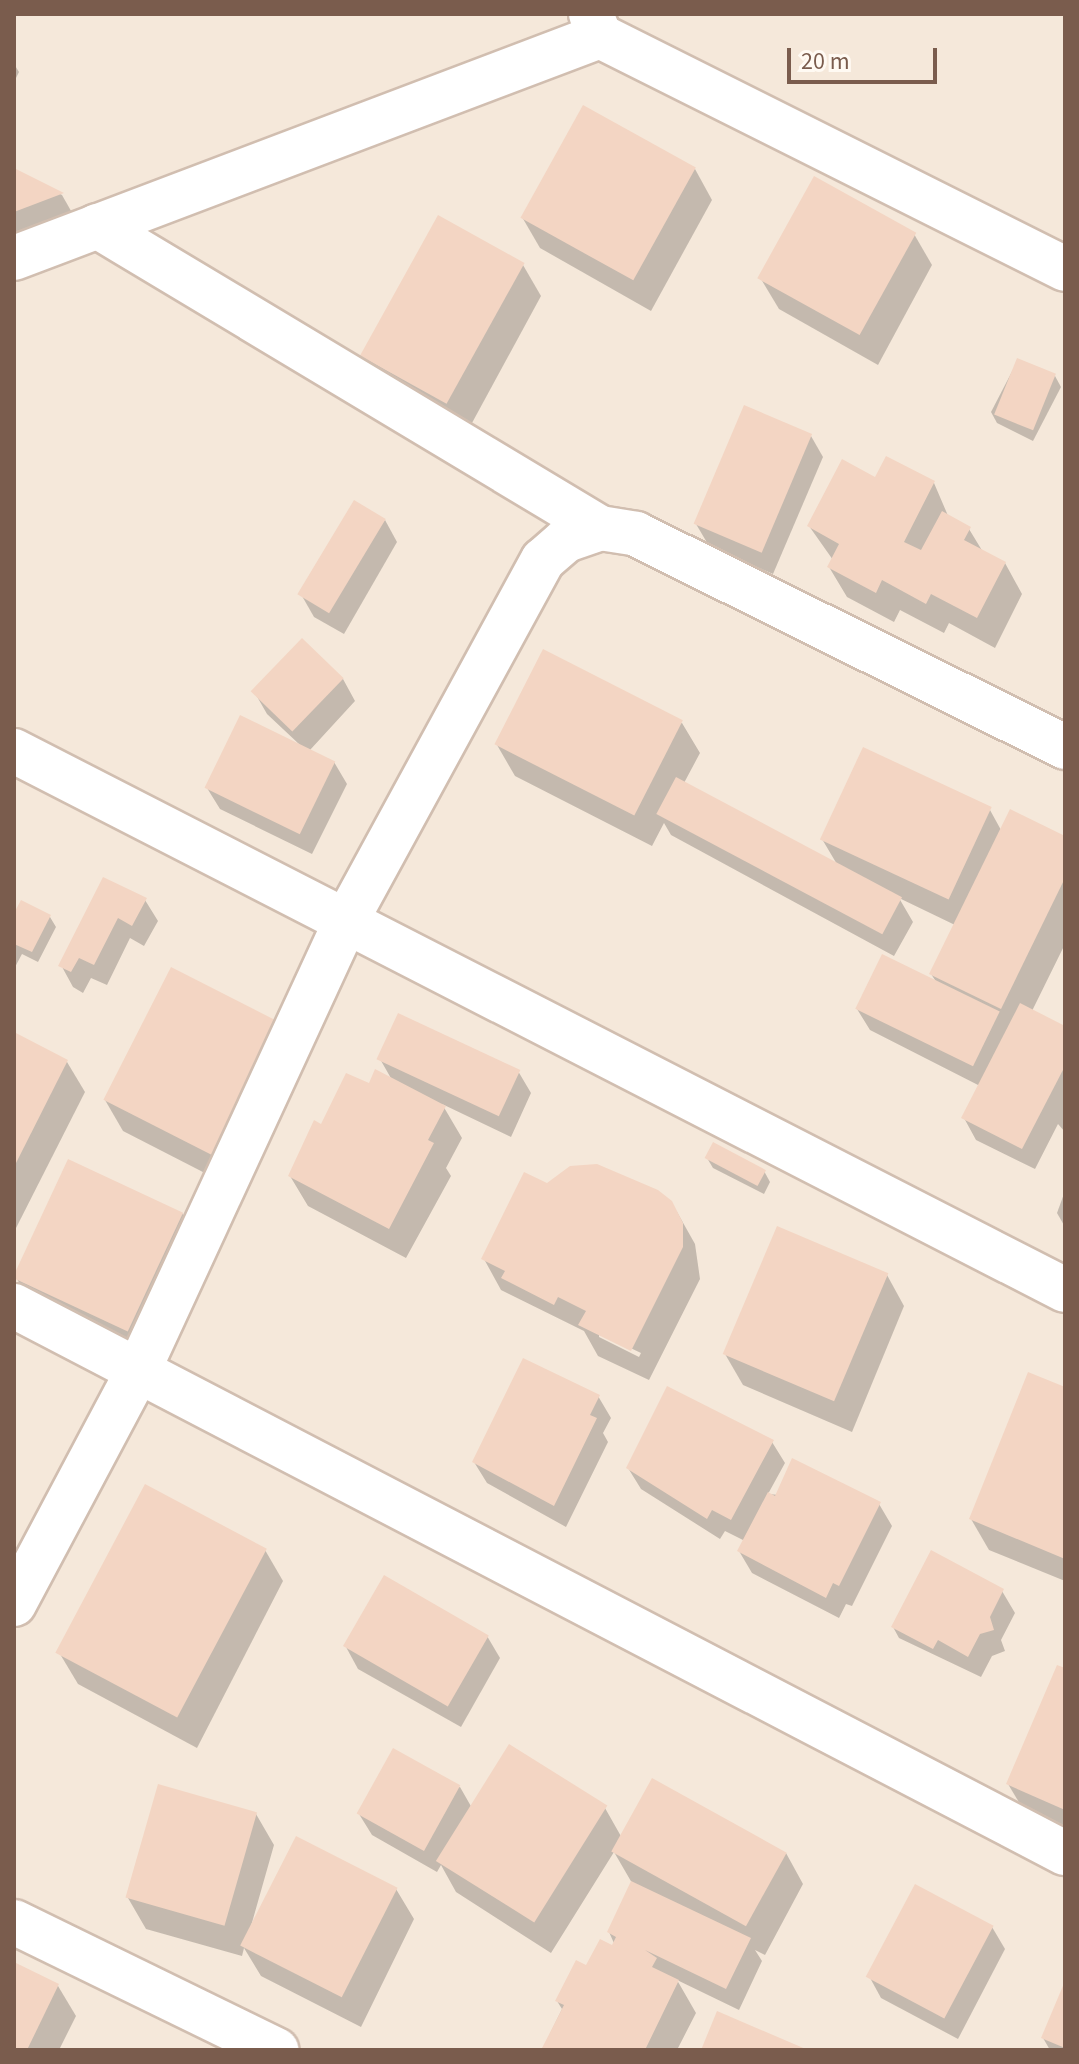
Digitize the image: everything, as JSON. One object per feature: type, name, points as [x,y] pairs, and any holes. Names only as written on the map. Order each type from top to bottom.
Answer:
[{"type":"street","points":[[14,258],[596,25],[1065,269]]},
{"type":"street","points":[[97,226],[600,528],[636,534],[1065,747]]},
{"type":"street","points":[[14,1604],[139,1369],[346,921],[543,560],[566,540],[600,528]]},
{"type":"street","points":[[14,751],[1065,1290]]},
{"type":"street","points":[[14,1306],[1065,1853]]},
{"type":"street","points":[[14,1922],[277,2050]]},
{"type":"shaded area","points":[[14,14],[1065,14],[1065,2050],[14,2050]]},
{"type":"building","points":[[583,105],[696,168],[633,280],[520,218]]},
{"type":"building","points":[[14,168],[64,193],[14,212]]},
{"type":"building","points":[[814,176],[916,233],[860,335],[757,278]]},
{"type":"building","points":[[438,215],[525,263],[447,404],[360,356]]},
{"type":"building","points":[[1017,358],[1056,374],[1033,430],[994,415]]},
{"type":"building","points":[[744,405],[812,434],[762,553],[694,524]]},
{"type":"building","points":[[886,456],[935,481],[904,542],[921,550],[942,511],[971,527],[964,540],[1006,562],[977,618],[931,594],[926,604],[882,580],[876,593],[827,567],[839,544],[807,526],[842,459],[875,477]]},
{"type":"building","points":[[354,500],[386,519],[329,613],[297,594]]},
{"type":"building","points":[[302,638],[344,678],[292,732],[251,691]]},
{"type":"building","points":[[543,649],[683,720],[634,816],[494,744]]},
{"type":"building","points":[[240,715],[335,761],[300,834],[204,788]]},
{"type":"building","points":[[863,747],[992,807],[949,899],[820,839]]},
{"type":"building","points":[[676,777],[902,897],[882,934],[656,814]]},
{"type":"building","points":[[1010,809],[1065,836],[1065,878],[1001,1009],[929,974]]},
{"type":"building","points":[[103,877],[147,898],[132,926],[118,918],[94,965],[79,958],[71,972],[58,966]]},
{"type":"building","points":[[21,900],[51,915],[32,952],[14,944],[14,913]]},
{"type":"building","points":[[882,954],[1000,1011],[973,1066],[855,1009]]},
{"type":"building","points":[[171,967],[286,1026],[218,1158],[103,1100]]},
{"type":"building","points":[[1020,1003],[1065,1026],[1065,1066],[1022,1149],[961,1118]]},
{"type":"building","points":[[398,1013],[520,1070],[499,1116],[376,1059]]},
{"type":"building","points":[[14,1032],[68,1060],[14,1167]]},
{"type":"building","points":[[375,1069],[446,1106],[428,1140],[434,1143],[389,1229],[288,1176],[314,1120],[321,1124],[346,1073],[369,1083]]},
{"type":"building","points":[[713,1142],[766,1170],[758,1186],[705,1158]]},
{"type":"building","points":[[68,1159],[183,1213],[128,1331],[14,1278]]},
{"type":"building","points":[[597,1164],[658,1190],[672,1201],[683,1223],[683,1247],[631,1351],[578,1325],[586,1311],[558,1297],[554,1305],[501,1278],[505,1271],[481,1259],[524,1172],[547,1183],[570,1166]]},
{"type":"building","points":[[777,1226],[888,1273],[834,1401],[723,1354]]},
{"type":"building","points":[[523,1358],[600,1395],[590,1415],[597,1418],[554,1506],[472,1462]]},
{"type":"building","points":[[1028,1372],[1065,1387],[1065,1559],[969,1519]]},
{"type":"building","points":[[667,1386],[774,1440],[731,1520],[712,1510],[707,1519],[626,1468]]},
{"type":"building","points":[[792,1458],[881,1502],[839,1586],[833,1583],[826,1598],[737,1551],[768,1492],[775,1496]]},
{"type":"building","points":[[145,1484],[267,1549],[177,1717],[55,1653]]},
{"type":"building","points":[[931,1550],[1004,1589],[990,1617],[994,1630],[980,1634],[968,1657],[938,1640],[933,1649],[891,1627]]},
{"type":"building","points":[[384,1575],[489,1636],[448,1707],[343,1646]]},
{"type":"building","points":[[1057,1665],[1065,1668],[1065,1810],[1006,1784]]},
{"type":"building","points":[[509,1744],[607,1805],[534,1923],[436,1861]]},
{"type":"building","points":[[393,1748],[460,1785],[424,1851],[357,1814]]},
{"type":"building","points":[[652,1778],[787,1853],[746,1926],[611,1851]]},
{"type":"building","points":[[158,1784],[257,1812],[224,1926],[125,1897]]},
{"type":"building","points":[[296,1836],[398,1888],[342,1997],[240,1946]]},
{"type":"building","points":[[631,1881],[751,1938],[726,1989],[645,1950],[657,1958],[652,1967],[679,1980],[645,2050],[541,2050],[564,2005],[555,2001],[576,1960],[586,1965],[600,1939],[612,1945],[616,1937],[607,1932]]},
{"type":"building","points":[[915,1884],[994,1926],[944,2018],[866,1977]]},
{"type":"building","points":[[14,1962],[59,1984],[27,2050],[14,2050]]},
{"type":"building","points":[[1065,1981],[1065,2048],[1041,2038]]},
{"type":"building","points":[[717,2011],[808,2050],[701,2050]]}]
